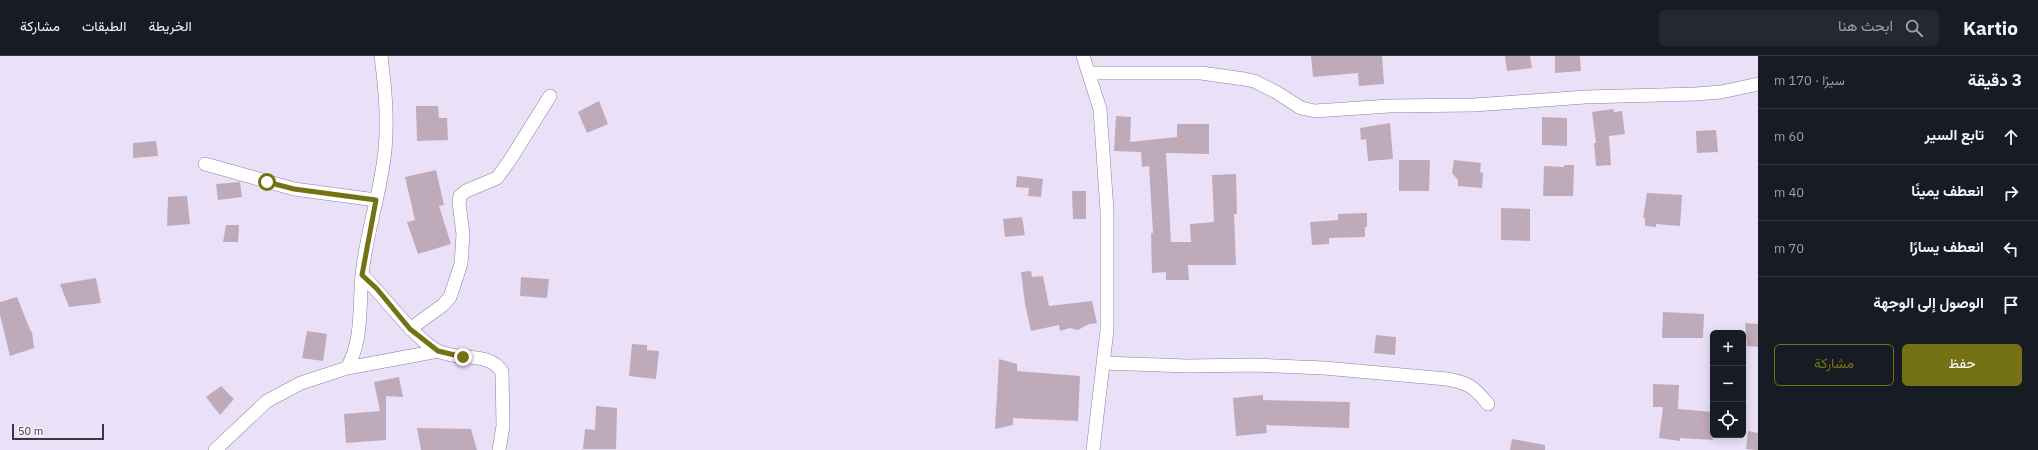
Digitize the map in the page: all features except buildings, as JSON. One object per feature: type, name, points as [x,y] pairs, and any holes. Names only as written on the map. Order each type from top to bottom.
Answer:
[{"type":"street","points":[[347,368],[352,359],[360,317],[362,275],[385,150],[387,114],[381,56]]},
{"type":"street","points":[[1083,56],[1090,73],[1100,109],[1107,211],[1107,330],[1093,450]]},
{"type":"street","points":[[1090,73],[1201,73],[1244,79],[1254,81],[1276,92],[1301,108],[1315,111],[1389,106],[1474,104],[1585,97],[1696,94],[1721,92],[1758,84]]},
{"type":"street","points":[[410,329],[443,305],[450,297],[461,264],[463,234],[458,203],[460,196],[466,191],[497,178],[550,96]]},
{"type":"street","points":[[205,164],[294,189],[376,200]]},
{"type":"street","points":[[362,275],[377,289],[410,329],[438,351]]},
{"type":"street","points":[[215,450],[267,401],[301,383],[347,368],[438,351],[463,357],[491,360],[498,365],[502,372],[503,403],[503,426],[500,450]]},
{"type":"street","points":[[1103,363],[1188,366],[1255,365],[1324,368],[1448,379],[1465,382],[1478,392],[1488,404]]},
{"type":"route","points":[[267,182],[294,189],[376,200],[362,275],[377,289],[410,329],[438,351],[463,357]]}]
